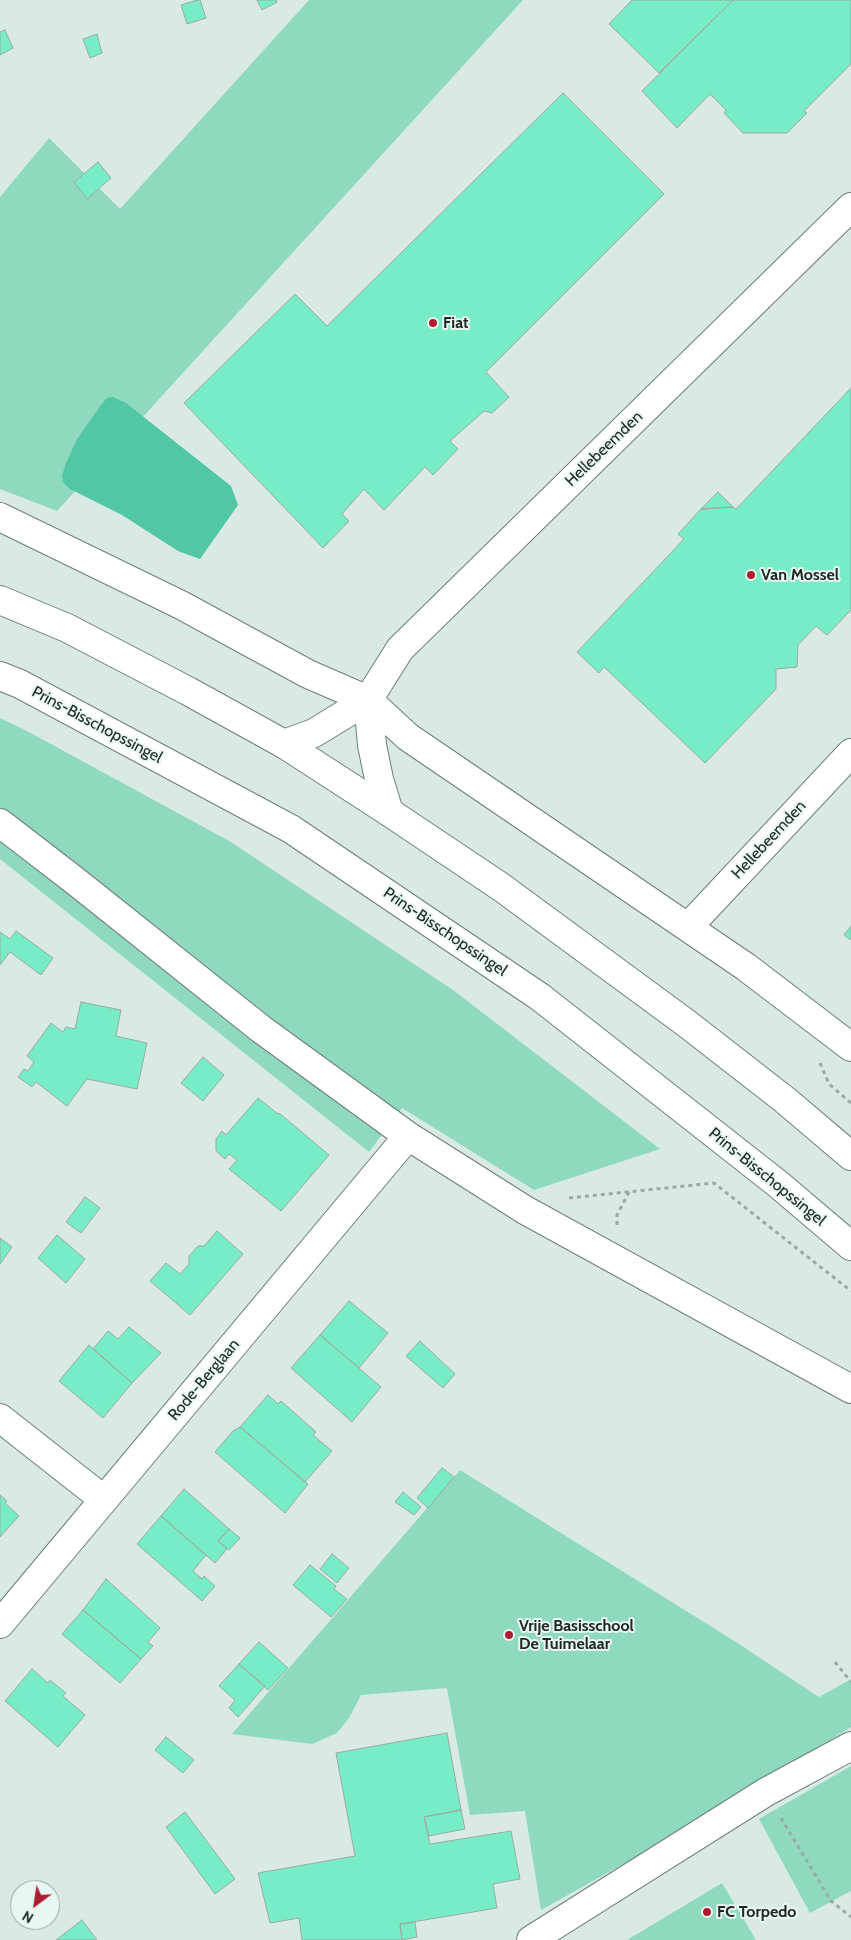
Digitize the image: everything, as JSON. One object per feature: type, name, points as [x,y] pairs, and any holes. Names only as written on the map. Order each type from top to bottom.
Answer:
[{"type":"main road","name":"Hellebeemden","points":[[368,700],[400,649],[851,207]]},
{"type":"main road","points":[[0,517],[181,605],[308,674],[368,700],[408,737],[746,966],[851,1047]]},
{"type":"main road","points":[[0,600],[76,632],[188,691],[284,744],[389,812],[501,887],[686,1023],[784,1100],[851,1156]]},
{"type":"main road","name":"Prins-Bisschopssingel","points":[[0,676],[20,684],[291,829],[540,996],[778,1184],[851,1246]]},
{"type":"main road","points":[[284,744],[314,733],[368,700]]},
{"type":"main road","points":[[368,700],[372,745],[379,779],[389,812]]},
{"type":"main road","name":"Hellebeemden","points":[[688,927],[851,753]]},
{"type":"main road","points":[[0,824],[74,880],[261,1029],[408,1136],[526,1210],[851,1389]]},
{"type":"main road","name":"Rode-Berglaan","points":[[0,1624],[408,1136]]},
{"type":"main road","points":[[0,1418],[103,1500]]},
{"type":"main road","points":[[531,1940],[766,1792],[851,1746]]},
{"type":"path","points":[[526,1210],[555,1200],[714,1183],[851,1291]]},
{"type":"path","points":[[835,1662],[851,1682]]},
{"type":"path","points":[[766,1792],[831,1901],[851,1917]]},
{"type":"shaded area","points":[[309,0],[523,0],[57,511],[0,489],[0,197],[49,138],[120,209]]},
{"type":"shaded area","points":[[113,397],[126,403],[231,486],[238,505],[200,559],[178,551],[122,515],[70,489],[63,482],[62,476],[66,463],[77,439],[107,398]]},
{"type":"shaded area","points":[[0,718],[231,842],[453,990],[660,1149],[534,1190],[402,1108],[369,1152],[0,859]]},
{"type":"shaded area","points":[[460,1470],[736,1642],[819,1697],[851,1679],[851,1727],[711,1815],[541,1910],[525,1811],[470,1815],[447,1688],[361,1695],[349,1718],[337,1733],[312,1744],[232,1734]]},
{"type":"shaded area","points":[[851,1766],[851,1891],[810,1913],[759,1819]]},
{"type":"shaded area","name":"FC Torpedo","points":[[722,1883],[756,1940],[627,1940]]},
{"type":"building","points":[[200,0],[206,18],[187,24],[181,5]]},
{"type":"building","points":[[257,0],[276,0],[277,2],[262,10]]},
{"type":"building","points":[[632,0],[733,0],[659,73],[609,24]]},
{"type":"building","points":[[733,0],[851,0],[851,64],[804,111],[807,113],[787,133],[743,133],[724,113],[726,110],[710,94],[677,128],[642,91]]},
{"type":"building","points":[[5,30],[13,48],[0,55],[0,32]]},
{"type":"building","points":[[97,34],[102,53],[90,58],[83,39]]},
{"type":"building","name":"Fiat","points":[[563,93],[664,194],[486,372],[509,397],[492,413],[484,411],[450,441],[458,449],[433,475],[425,467],[384,510],[364,489],[342,514],[349,521],[323,548],[184,403],[295,294],[327,326]]},
{"type":"building","points":[[98,162],[111,178],[87,199],[74,182]]},
{"type":"building","name":"Van Mossel","points":[[851,388],[851,610],[827,635],[816,626],[798,645],[797,667],[776,669],[776,689],[705,763],[604,667],[599,673],[577,652],[684,539],[678,534],[701,509],[733,507],[736,509]]},
{"type":"building","points":[[718,492],[733,507],[701,509]]},
{"type":"building","points":[[851,926],[851,940],[844,935]]},
{"type":"building","points":[[16,931],[53,958],[41,975],[10,952],[0,965],[0,932],[10,939]]},
{"type":"building","points":[[81,1002],[121,1010],[116,1036],[147,1043],[137,1089],[87,1079],[67,1106],[36,1082],[32,1087],[18,1077],[24,1069],[28,1071],[34,1062],[27,1056],[51,1023],[63,1032],[66,1027],[75,1029]]},
{"type":"building","points":[[203,1057],[224,1075],[203,1101],[181,1083]]},
{"type":"building","points":[[258,1098],[329,1155],[281,1211],[229,1169],[237,1160],[229,1154],[225,1159],[216,1151],[216,1139],[222,1131],[226,1135]]},
{"type":"building","points":[[85,1197],[100,1208],[81,1233],[66,1222]]},
{"type":"building","points":[[217,1231],[243,1254],[190,1315],[150,1281],[166,1263],[180,1274],[189,1264],[189,1256],[198,1246],[204,1246]]},
{"type":"building","points":[[57,1235],[85,1259],[66,1283],[38,1258]]},
{"type":"building","points":[[0,1238],[12,1247],[0,1264]]},
{"type":"building","points":[[349,1301],[388,1333],[359,1368],[320,1335]]},
{"type":"building","points":[[129,1327],[161,1353],[132,1383],[93,1349],[108,1331],[118,1339]]},
{"type":"building","points":[[320,1335],[381,1387],[352,1422],[291,1368]]},
{"type":"building","points":[[420,1341],[455,1374],[443,1388],[406,1356]]},
{"type":"building","points":[[89,1345],[132,1383],[103,1418],[59,1381]]},
{"type":"building","points":[[268,1395],[278,1404],[281,1401],[316,1432],[313,1435],[332,1451],[305,1482],[240,1427]]},
{"type":"building","points":[[240,1427],[308,1484],[285,1513],[215,1452],[233,1431]]},
{"type":"building","points":[[442,1468],[454,1477],[428,1508],[417,1498]]},
{"type":"building","points":[[184,1489],[229,1529],[218,1541],[227,1549],[215,1563],[161,1516]]},
{"type":"building","points":[[403,1492],[421,1507],[414,1515],[395,1502]]},
{"type":"building","points":[[0,1495],[7,1501],[5,1503],[19,1516],[0,1537]]},
{"type":"building","points":[[161,1516],[206,1555],[193,1571],[202,1579],[204,1576],[215,1586],[202,1601],[137,1544]]},
{"type":"building","points":[[229,1529],[240,1538],[229,1550],[218,1541]]},
{"type":"building","points":[[332,1554],[349,1568],[337,1583],[320,1569]]},
{"type":"building","points":[[310,1565],[336,1586],[334,1589],[347,1599],[331,1617],[293,1585]]},
{"type":"building","points":[[106,1579],[160,1628],[148,1642],[153,1646],[141,1659],[83,1610]]},
{"type":"building","points":[[83,1610],[141,1659],[120,1683],[62,1634]]},
{"type":"building","points":[[259,1642],[288,1668],[268,1690],[239,1664]]},
{"type":"building","points":[[239,1664],[265,1686],[238,1717],[229,1708],[235,1700],[219,1686]]},
{"type":"building","points":[[32,1669],[48,1683],[50,1680],[66,1693],[63,1696],[85,1715],[58,1747],[5,1701]]},
{"type":"building","points":[[447,1733],[461,1810],[424,1817],[430,1844],[511,1831],[520,1879],[493,1884],[497,1908],[400,1924],[402,1940],[302,1940],[299,1918],[270,1923],[258,1873],[355,1856],[336,1753]]},
{"type":"building","points":[[166,1737],[194,1760],[183,1773],[155,1750]]},
{"type":"building","points":[[461,1810],[465,1829],[429,1836],[424,1817]]},
{"type":"building","points":[[185,1812],[235,1879],[215,1894],[166,1827]]},
{"type":"building","points":[[82,1920],[97,1940],[56,1940]]},
{"type":"building","points":[[415,1922],[417,1937],[402,1940],[400,1924]]},
{"type":"place","name":"Fiat","points":[[433,323]]},
{"type":"place","name":"Van Mossel","points":[[751,575]]},
{"type":"place","name":"Vrije Basisschool De Tuimelaar","points":[[509,1635]]},
{"type":"place","name":"FC Torpedo","points":[[707,1912]]}]
